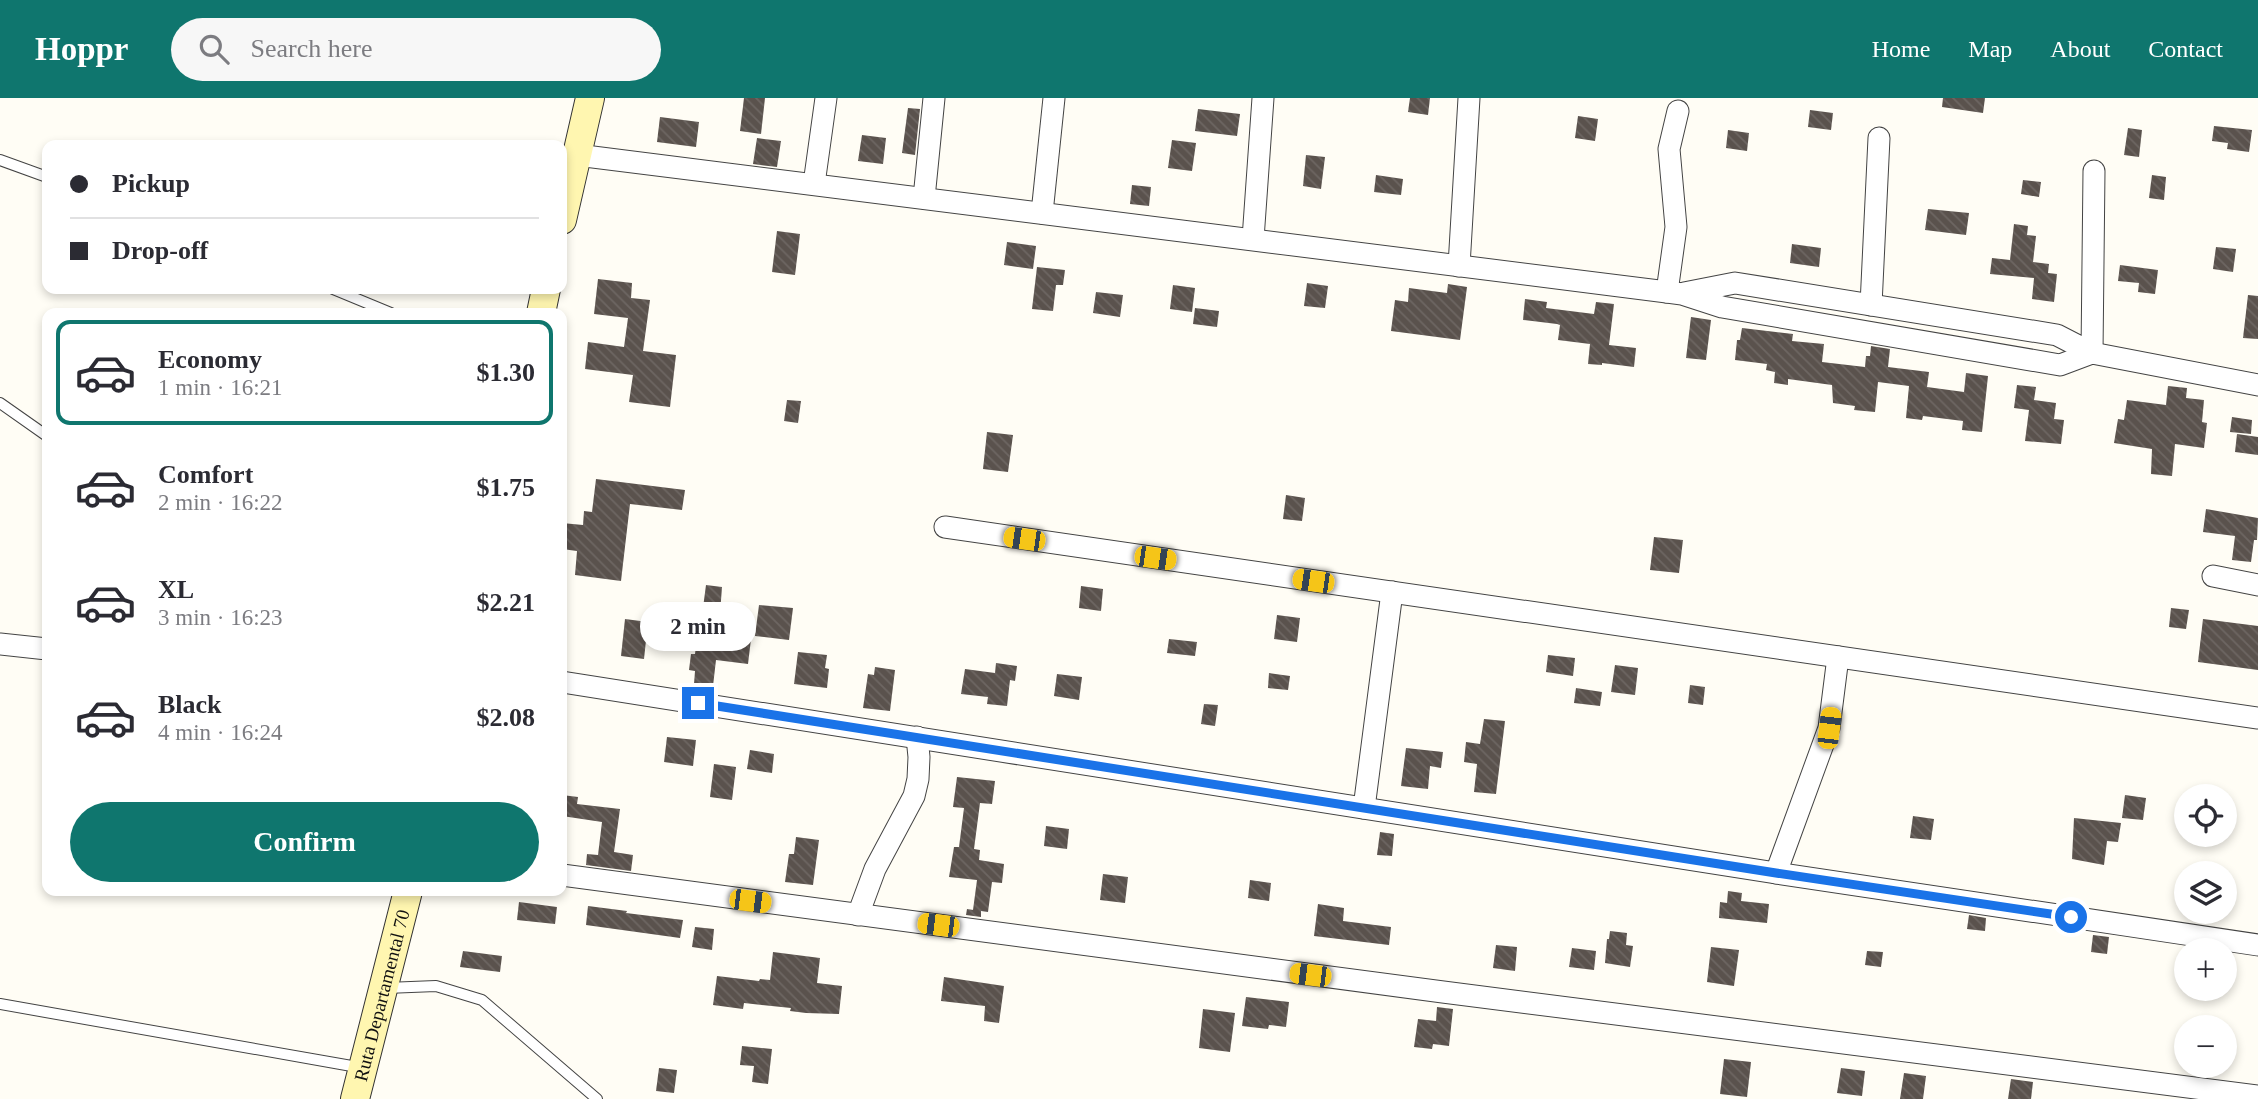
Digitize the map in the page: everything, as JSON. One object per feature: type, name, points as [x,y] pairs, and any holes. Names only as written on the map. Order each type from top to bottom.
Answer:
[{"type":"main road","points":[[567,197],[590,98]]},
{"type":"main road","name":"Ruta Departamental 70","points":[[355,1099],[366,1068],[407,896]]},
{"type":"street","points":[[814,184],[826,98]]},
{"type":"street","points":[[924,198],[934,98]]},
{"type":"street","points":[[1042,213],[1054,98]]},
{"type":"street","points":[[1253,240],[1263,98]]},
{"type":"street","points":[[1459,266],[1469,98]]},
{"type":"street","points":[[1675,293],[1676,227],[1669,149],[1678,111]]},
{"type":"street","points":[[1871,305],[1879,138]]},
{"type":"street","points":[[576,155],[1675,293],[1722,307],[2060,365],[2092,353]]},
{"type":"street","points":[[2092,353],[2094,171]]},
{"type":"street","points":[[1675,293],[1735,283],[2057,335],[2092,353],[2258,385]]},
{"type":"street","points":[[945,527],[2258,718]]},
{"type":"street","points":[[2213,576],[2258,585]]},
{"type":"street","points":[[1364,808],[1392,592]]},
{"type":"street","points":[[0,644],[42,648]]},
{"type":"street","points":[[1776,873],[1829,728],[1838,657]]},
{"type":"street","points":[[567,683],[1776,873],[2258,945]]},
{"type":"street","points":[[858,915],[874,869],[914,796],[918,779],[917,737]]},
{"type":"street","points":[[567,876],[1443,992],[2258,1096]]},
{"type":"lane","points":[[0,160],[42,175]]},
{"type":"lane","points":[[345,294],[379,308]]},
{"type":"lane","points":[[0,403],[42,432]]},
{"type":"lane","points":[[383,988],[436,986],[482,1000],[597,1099]]},
{"type":"lane","points":[[0,1004],[366,1068]]},
{"type":"building","points":[[744,98],[765,98],[761,134],[740,131]]},
{"type":"building","points":[[1410,98],[1430,98],[1428,115],[1408,112]]},
{"type":"building","points":[[1943,98],[1985,98],[1983,113],[1942,107]]},
{"type":"building","points":[[908,108],[920,109],[915,155],[902,153]]},
{"type":"building","points":[[1198,109],[1240,114],[1237,136],[1195,131]]},
{"type":"building","points":[[1810,110],[1833,113],[1831,130],[1808,127]]},
{"type":"building","points":[[1578,116],[1598,119],[1595,141],[1575,138]]},
{"type":"building","points":[[660,117],[699,122],[696,147],[657,142]]},
{"type":"building","points":[[2214,126],[2252,130],[2249,152],[2227,149],[2228,143],[2212,141]]},
{"type":"building","points":[[2128,128],[2142,130],[2139,157],[2124,155]]},
{"type":"building","points":[[1728,130],[1749,133],[1747,151],[1726,148]]},
{"type":"building","points":[[862,135],[886,138],[883,164],[858,161]]},
{"type":"building","points":[[757,138],[781,141],[777,167],[753,164]]},
{"type":"building","points":[[1172,140],[1196,143],[1192,171],[1168,168]]},
{"type":"building","points":[[1306,155],[1325,157],[1321,189],[1303,186]]},
{"type":"building","points":[[1376,175],[1403,179],[1401,195],[1374,192]]},
{"type":"building","points":[[2152,175],[2166,177],[2164,200],[2149,198]]},
{"type":"building","points":[[2023,180],[2041,182],[2039,197],[2021,194]]},
{"type":"building","points":[[1132,185],[1151,187],[1149,206],[1130,204]]},
{"type":"building","points":[[1928,209],[1969,213],[1966,235],[1925,230]]},
{"type":"building","points":[[2014,224],[2028,226],[2027,235],[2036,236],[2033,262],[2049,264],[2048,273],[2057,274],[2054,302],[2032,299],[2034,278],[1990,274],[1992,258],[2010,260]]},
{"type":"building","points":[[777,231],[800,234],[795,275],[772,272]]},
{"type":"building","points":[[1007,242],[1036,246],[1033,269],[1004,265]]},
{"type":"building","points":[[1792,244],[1821,248],[1819,267],[1790,263]]},
{"type":"building","points":[[2216,247],[2236,249],[2233,272],[2213,269]]},
{"type":"building","points":[[2120,265],[2158,270],[2155,294],[2138,292],[2139,283],[2118,281]]},
{"type":"building","points":[[1037,267],[1065,270],[1063,285],[1056,285],[1053,311],[1032,309]]},
{"type":"building","points":[[598,279],[632,283],[631,298],[650,300],[643,351],[676,355],[670,407],[629,402],[633,375],[585,369],[588,342],[624,347],[628,318],[594,314]]},
{"type":"building","points":[[1307,283],[1328,286],[1325,308],[1304,306]]},
{"type":"building","points":[[1448,284],[1467,287],[1460,340],[1391,331],[1395,300],[1408,302],[1409,288],[1447,293]]},
{"type":"building","points":[[1173,285],[1195,288],[1192,312],[1170,309]]},
{"type":"building","points":[[1096,292],[1123,295],[1120,317],[1093,313]]},
{"type":"building","points":[[2248,295],[2258,296],[2258,339],[2243,338]]},
{"type":"building","points":[[1525,299],[1547,302],[1546,308],[1594,314],[1596,302],[1614,304],[1609,345],[1636,348],[1634,367],[1588,364],[1590,344],[1558,340],[1560,325],[1523,320]]},
{"type":"building","points":[[1195,308],[1219,311],[1217,327],[1193,324]]},
{"type":"building","points":[[1691,317],[1711,320],[1706,360],[1686,358]]},
{"type":"building","points":[[1742,328],[1793,334],[1792,341],[1824,344],[1822,362],[1865,367],[1871,346],[1890,349],[1888,367],[1929,372],[1927,387],[1964,392],[1966,373],[1988,376],[1982,432],[1962,430],[1963,421],[1923,416],[1922,420],[1906,418],[1909,386],[1878,382],[1875,412],[1854,410],[1855,406],[1833,403],[1832,385],[1788,379],[1788,385],[1774,383],[1775,372],[1766,370],[1767,364],[1735,360],[1737,340],[1740,340]]},
{"type":"building","points":[[2017,385],[2036,387],[2034,400],[2056,403],[2054,419],[2064,420],[2061,444],[2025,441],[2029,410],[2014,408]]},
{"type":"building","points":[[2168,386],[2187,388],[2186,398],[2204,400],[2202,422],[2207,423],[2204,448],[2175,444],[2172,476],[2151,474],[2152,449],[2114,443],[2118,419],[2124,420],[2127,400],[2166,405]]},
{"type":"building","points":[[787,400],[801,401],[798,423],[784,421]]},
{"type":"building","points":[[2232,417],[2252,420],[2251,434],[2230,432]]},
{"type":"building","points":[[987,432],[1013,435],[1008,472],[983,469]]},
{"type":"building","points":[[2237,434],[2258,437],[2258,455],[2235,452]]},
{"type":"building","points":[[596,479],[685,490],[682,510],[630,504],[621,581],[575,575],[577,551],[567,550],[567,523],[583,525],[584,511],[592,512]]},
{"type":"building","points":[[1286,495],[1305,498],[1302,521],[1283,519]]},
{"type":"building","points":[[2206,509],[2258,518],[2257,540],[2254,540],[2251,562],[2232,560],[2235,536],[2203,532]]},
{"type":"building","points":[[1654,537],[1683,540],[1679,573],[1650,570]]},
{"type":"building","points":[[706,585],[722,587],[719,627],[752,631],[748,664],[716,660],[713,686],[694,684],[695,671],[689,670],[691,654],[695,654],[699,638]]},
{"type":"building","points":[[1081,586],[1103,589],[1101,611],[1079,608]]},
{"type":"building","points":[[759,605],[793,608],[789,640],[755,636]]},
{"type":"building","points":[[2171,608],[2189,610],[2186,629],[2169,627]]},
{"type":"building","points":[[1277,615],[1300,618],[1297,642],[1274,639]]},
{"type":"building","points":[[625,619],[648,622],[644,659],[621,656]]},
{"type":"building","points":[[2203,619],[2258,626],[2258,670],[2198,662]]},
{"type":"building","points":[[1169,639],[1197,642],[1195,656],[1167,653]]},
{"type":"building","points":[[798,652],[827,655],[827,688],[794,684]]},
{"type":"building","points":[[1548,655],[1575,658],[1573,676],[1546,672]]},
{"type":"building","points":[[996,663],[1017,666],[1015,681],[1010,680],[1007,706],[987,704],[988,697],[961,694],[965,669],[995,673]]},
{"type":"building","points":[[1615,665],[1638,668],[1635,695],[1611,692]]},
{"type":"building","points":[[875,667],[895,670],[890,711],[863,708],[868,674],[874,675]]},
{"type":"building","points":[[1269,673],[1290,676],[1288,690],[1268,688]]},
{"type":"building","points":[[1057,674],[1082,677],[1079,700],[1054,696]]},
{"type":"building","points":[[1690,685],[1705,687],[1703,705],[1688,703]]},
{"type":"building","points":[[1576,688],[1602,692],[1600,706],[1574,703]]},
{"type":"building","points":[[1204,704],[1218,705],[1215,726],[1201,724]]},
{"type":"building","points":[[1484,719],[1505,721],[1496,794],[1474,792],[1477,764],[1464,762],[1466,742],[1480,744]]},
{"type":"building","points":[[667,737],[696,740],[693,766],[664,762]]},
{"type":"building","points":[[1406,748],[1443,752],[1441,768],[1430,766],[1428,789],[1401,786]]},
{"type":"building","points":[[750,750],[774,754],[772,773],[747,769]]},
{"type":"building","points":[[714,764],[736,767],[732,800],[710,797]]},
{"type":"building","points":[[957,777],[995,781],[992,804],[980,803],[974,849],[980,850],[979,860],[1004,864],[1002,883],[992,882],[988,912],[981,911],[981,917],[966,915],[967,909],[973,910],[977,880],[949,877],[954,847],[959,847],[964,808],[953,807]]},
{"type":"building","points":[[2125,795],[2146,798],[2143,820],[2122,818]]},
{"type":"building","points":[[567,796],[578,797],[577,804],[620,809],[614,852],[633,855],[631,871],[586,865],[587,854],[598,855],[602,822],[567,817]]},
{"type":"building","points":[[1913,816],[1934,819],[1931,840],[1910,838]]},
{"type":"building","points":[[2074,818],[2121,823],[2118,842],[2107,841],[2104,865],[2072,859]]},
{"type":"building","points":[[1046,826],[1069,829],[1067,849],[1044,846]]},
{"type":"building","points":[[1380,832],[1394,834],[1392,856],[1377,855]]},
{"type":"building","points":[[796,837],[819,840],[813,885],[785,882],[789,854],[794,854]]},
{"type":"building","points":[[1103,874],[1128,877],[1125,903],[1100,900]]},
{"type":"building","points":[[1250,880],[1271,883],[1269,901],[1248,898]]},
{"type":"building","points":[[1728,891],[1742,893],[1741,901],[1769,904],[1767,923],[1719,918],[1720,902],[1727,903]]},
{"type":"building","points":[[519,902],[557,907],[555,924],[517,920]]},
{"type":"building","points":[[1318,904],[1344,908],[1343,921],[1391,927],[1389,945],[1314,936]]},
{"type":"building","points":[[588,906],[683,920],[680,938],[586,925]]},
{"type":"building","points":[[1969,915],[1986,918],[1985,931],[1967,929]]},
{"type":"building","points":[[695,927],[714,929],[712,950],[692,947]]},
{"type":"building","points":[[1610,931],[1627,933],[1626,945],[1633,946],[1630,967],[1605,963]]},
{"type":"building","points":[[2093,935],[2109,937],[2107,954],[2091,952]]},
{"type":"building","points":[[1496,945],[1517,947],[1515,971],[1493,968]]},
{"type":"building","points":[[1711,947],[1739,950],[1734,986],[1707,982]]},
{"type":"building","points":[[1572,948],[1596,951],[1594,970],[1569,967]]},
{"type":"building","points":[[463,951],[502,956],[500,972],[460,967]]},
{"type":"building","points":[[1867,951],[1883,952],[1881,967],[1865,965]]},
{"type":"building","points":[[773,952],[820,958],[817,983],[842,986],[839,1014],[806,1013],[790,1011],[791,1008],[744,1003],[743,1009],[713,1005],[717,976],[770,980]]},
{"type":"building","points":[[944,977],[1004,986],[999,1023],[984,1021],[985,1006],[941,1001]]},
{"type":"building","points":[[1246,997],[1289,1002],[1286,1027],[1269,1025],[1268,1029],[1242,1026]]},
{"type":"building","points":[[1437,1007],[1453,1009],[1449,1046],[1433,1044],[1432,1049],[1414,1047],[1418,1019],[1436,1021]]},
{"type":"building","points":[[1203,1009],[1235,1013],[1230,1052],[1199,1048]]},
{"type":"building","points":[[742,1046],[772,1049],[768,1084],[752,1082],[754,1066],[740,1065]]},
{"type":"building","points":[[1724,1059],[1751,1062],[1747,1097],[1720,1094]]},
{"type":"building","points":[[659,1068],[677,1070],[674,1093],[656,1091]]},
{"type":"building","points":[[1841,1068],[1865,1071],[1862,1096],[1837,1093]]},
{"type":"building","points":[[1904,1073],[1926,1076],[1923,1099],[1900,1099]]},
{"type":"building","points":[[2011,1079],[2033,1082],[2031,1099],[2008,1099]]},
{"type":"route","points":[[698,703],[2071,917]]}]
